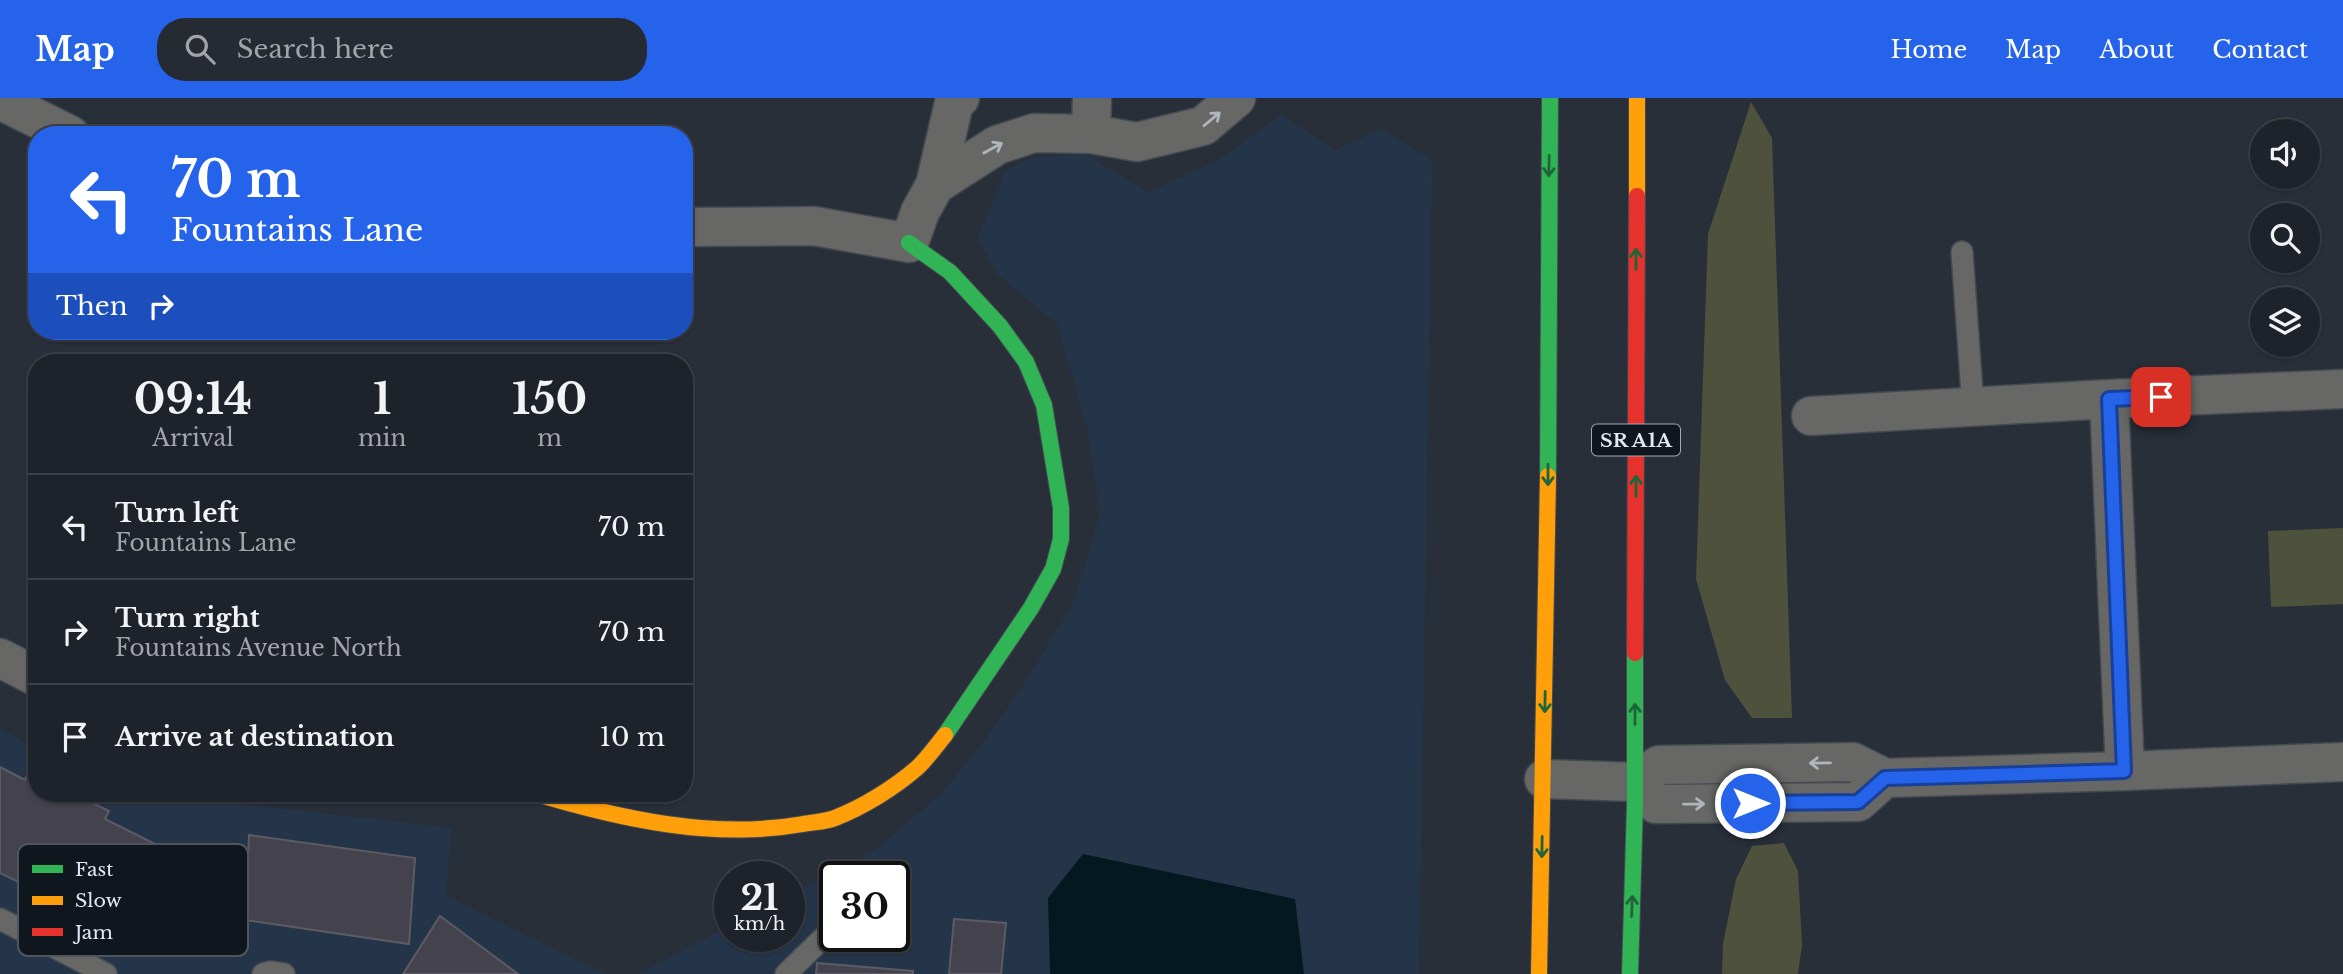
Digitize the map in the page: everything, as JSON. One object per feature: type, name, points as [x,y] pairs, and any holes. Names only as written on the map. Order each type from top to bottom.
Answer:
[{"type":"main road","points":[[1539,974],[1548,566],[1550,98]]},
{"type":"main road","name":"SR A1A","points":[[1630,974],[1635,782],[1637,98]]},
{"type":"main road","points":[[564,802],[659,822],[727,831],[782,828],[833,820],[878,796],[918,767],[953,725],[1031,608],[1052,569],[1061,539],[1061,508],[1044,405],[1026,362],[1000,326],[950,272],[909,243]]},
{"type":"street","points":[[693,227],[814,226],[909,243],[920,212],[935,185],[954,103],[960,98]]},
{"type":"street","points":[[935,185],[997,145],[1092,116],[1137,142],[1203,126],[1236,98]]},
{"type":"street","points":[[0,100],[52,126]]},
{"type":"street","points":[[1811,416],[2343,389]]},
{"type":"street","points":[[2109,399],[2124,771]]},
{"type":"street","points":[[0,658],[28,672]]},
{"type":"street","points":[[1544,779],[1635,782],[1656,804],[1858,802],[1885,778],[2343,762]]},
{"type":"lane","points":[[1962,252],[1973,407]]},
{"type":"lane","points":[[0,919],[18,928]]},
{"type":"lane","points":[[786,974],[819,942]]},
{"type":"lane","points":[[71,956],[106,974]]},
{"type":"lane","points":[[263,974],[284,974]]},
{"type":"shaded area","points":[[1281,115],[1336,150],[1381,129],[1432,160],[1419,974],[638,974],[714,934],[714,952],[805,952],[805,886],[819,878],[819,952],[910,952],[910,861],[853,861],[878,848],[942,793],[988,736],[1030,675],[1075,599],[1100,513],[1087,427],[1057,324],[997,274],[978,238],[1006,170],[1034,157],[1085,154],[1148,192],[1217,161]]},
{"type":"shaded area","points":[[0,728],[28,744],[28,802],[223,802],[451,828],[446,896],[605,974],[0,974]]},
{"type":"shaded area","points":[[1083,854],[1295,899],[1304,974],[1050,974],[1048,898]]},
{"type":"green space","points":[[1751,102],[1772,138],[1792,718],[1752,718],[1725,680],[1696,579],[1708,234]]},
{"type":"green space","points":[[2343,528],[2343,604],[2271,607],[2268,531]]},
{"type":"green space","points":[[1784,843],[1798,871],[1802,945],[1798,974],[1722,974],[1723,944],[1736,879],[1752,846]]},
{"type":"building","points":[[0,767],[25,780],[28,773],[28,802],[90,802],[109,811],[105,819],[155,844],[18,844],[18,882],[0,873]]},
{"type":"building","points":[[249,835],[415,858],[409,944],[248,920]]},
{"type":"building","points":[[440,916],[518,974],[403,974]]},
{"type":"building","points":[[954,919],[1006,923],[1001,974],[949,974]]},
{"type":"building","points":[[817,963],[913,971],[913,974],[816,974]]},
{"type":"traffic: fast","points":[[1548,476],[1550,98]]},
{"type":"traffic: fast","points":[[909,243],[950,272],[1000,326],[1026,362],[1044,405],[1061,508],[1061,539],[1053,569],[1031,608],[945,735]]},
{"type":"traffic: fast","points":[[1630,974],[1635,803],[1635,653]]},
{"type":"traffic: slow","points":[[1637,98],[1637,196]]},
{"type":"traffic: slow","points":[[1539,974],[1548,476]]},
{"type":"traffic: slow","points":[[567,802],[633,818],[701,828],[736,830],[819,822],[846,814],[888,790],[921,764],[945,735]]},
{"type":"traffic: jam","points":[[1635,653],[1637,196]]},
{"type":"route","points":[[1750,803],[1858,802],[1885,778],[2124,771],[2109,399],[2161,397]]}]
